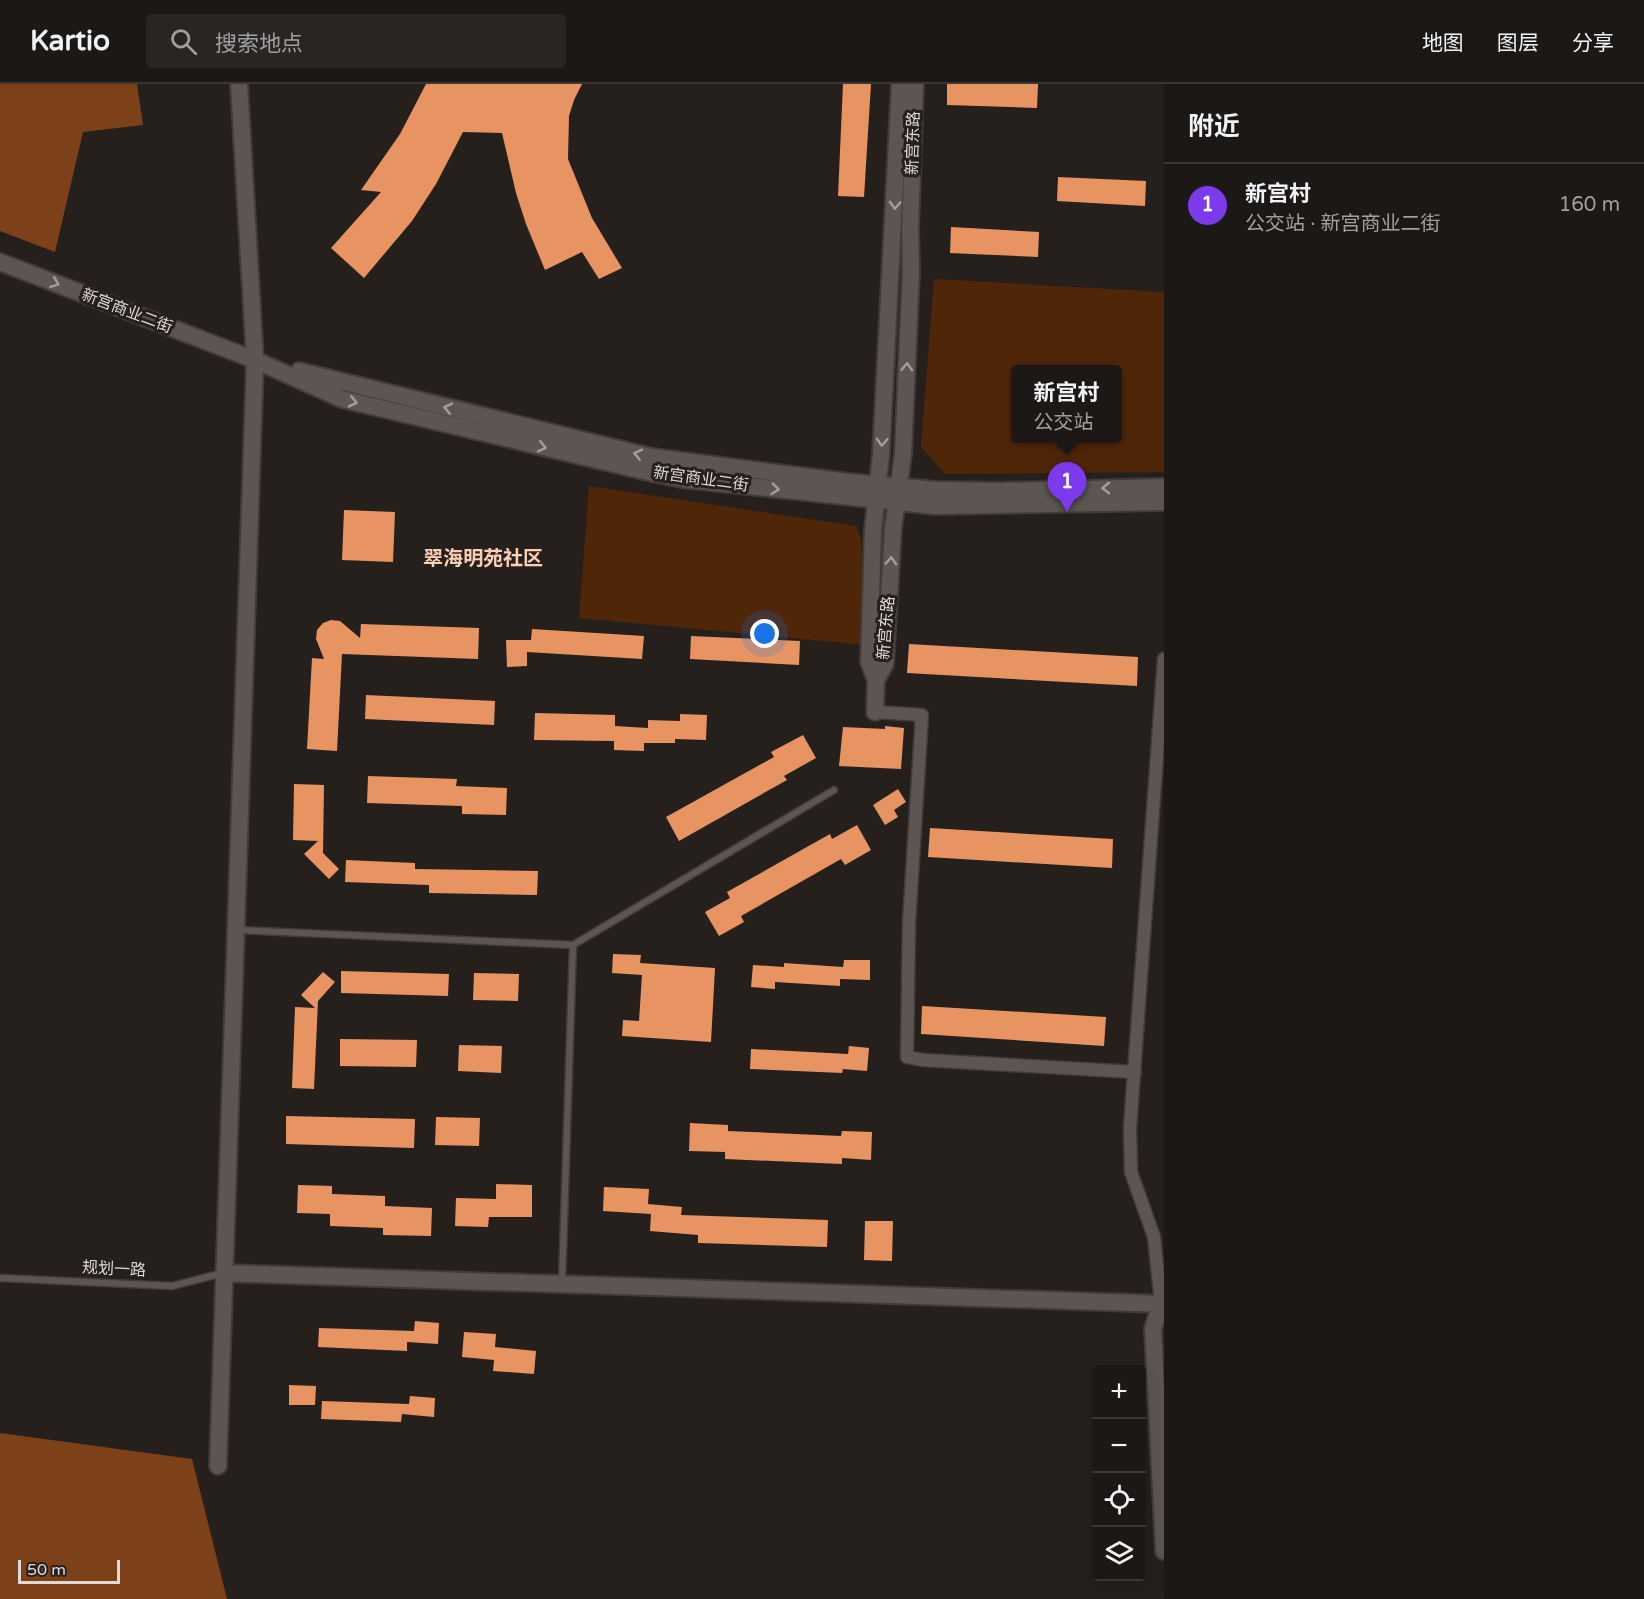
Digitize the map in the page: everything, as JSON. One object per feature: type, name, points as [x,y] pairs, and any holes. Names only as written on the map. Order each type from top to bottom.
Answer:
[{"type":"street","points":[[218,1466],[255,360],[239,84]]},
{"type":"street","name":"新宫东路","points":[[876,680],[869,662],[873,530],[881,454],[900,84]]},
{"type":"street","name":"新宫东路","points":[[876,680],[885,664],[893,529],[903,454],[915,84]]},
{"type":"street","name":"新宫商业二街","points":[[0,262],[255,360],[342,399],[682,479],[898,494],[936,490],[1002,491],[1164,486]]},
{"type":"street","name":"新宫商业二街","points":[[898,494],[936,506],[1164,501]]},
{"type":"street","points":[[1164,659],[1130,1128],[1131,1172],[1154,1237],[1163,1307],[1153,1329],[1164,1551]]},
{"type":"street","points":[[876,680],[875,712],[922,715],[909,923],[906,1057],[923,1060],[1135,1072]]},
{"type":"street","points":[[224,1273],[1163,1307]]},
{"type":"lane","points":[[236,930],[573,945],[834,790]]},
{"type":"lane","points":[[562,1284],[573,945]]},
{"type":"lane","name":"规划一路","points":[[0,1278],[172,1286],[224,1273]]},
{"type":"shaded area","points":[[0,84],[137,84],[143,125],[83,132],[55,252],[0,231]]},
{"type":"shaded area","points":[[934,279],[1164,292],[1164,472],[945,474],[921,447]]},
{"type":"shaded area","points":[[589,486],[856,526],[861,539],[867,645],[579,618]]},
{"type":"shaded area","points":[[0,1433],[192,1459],[227,1599],[0,1599]]},
{"type":"building","points":[[426,84],[582,84],[569,116],[568,159],[592,218],[622,268],[599,279],[582,252],[545,270],[516,193],[502,133],[463,132],[436,184],[412,221],[364,278],[331,248],[381,192],[361,190],[400,134]]},
{"type":"building","points":[[843,84],[871,84],[864,197],[838,196]]},
{"type":"building","points":[[947,84],[1038,84],[1037,108],[947,105]]},
{"type":"building","points":[[1058,177],[1146,181],[1145,206],[1057,201]]},
{"type":"building","points":[[951,227],[1039,232],[1038,257],[950,253]]},
{"type":"building","points":[[344,510],[395,512],[393,562],[342,560]]},
{"type":"building","points":[[331,620],[340,621],[360,638],[361,624],[479,628],[478,659],[342,654],[337,751],[307,749],[312,658],[324,659],[316,639],[317,630],[323,623]]},
{"type":"building","points":[[532,629],[644,636],[642,659],[527,652],[527,666],[507,667],[506,640],[531,640]]},
{"type":"building","points":[[691,636],[800,641],[799,665],[690,659]]},
{"type":"building","points":[[909,644],[1138,657],[1137,686],[907,673]]},
{"type":"building","points":[[366,695],[495,701],[494,725],[365,719]]},
{"type":"building","points":[[535,713],[615,715],[615,726],[648,728],[648,720],[680,721],[680,714],[707,715],[706,740],[675,739],[675,743],[644,743],[644,751],[614,750],[614,741],[534,740]]},
{"type":"building","points":[[885,726],[904,728],[901,769],[839,766],[843,727],[885,729]]},
{"type":"building","points":[[803,735],[816,758],[784,776],[787,780],[679,841],[666,817],[774,757],[771,752]]},
{"type":"building","points":[[368,776],[457,779],[456,786],[507,788],[506,815],[462,814],[462,806],[367,803]]},
{"type":"building","points":[[294,784],[324,785],[323,853],[339,869],[329,879],[304,854],[318,841],[293,840]]},
{"type":"building","points":[[898,789],[906,802],[894,810],[898,817],[885,825],[873,805]]},
{"type":"building","points":[[857,825],[871,850],[845,865],[841,859],[741,916],[744,922],[719,936],[705,912],[730,898],[727,892],[830,834],[832,839]]},
{"type":"building","points":[[930,828],[1113,839],[1112,868],[928,857]]},
{"type":"building","points":[[346,860],[415,863],[415,869],[538,871],[537,895],[429,893],[429,885],[345,882]]},
{"type":"building","points":[[613,954],[641,955],[640,963],[715,968],[711,1042],[622,1036],[623,1020],[639,1021],[642,975],[612,973]]},
{"type":"building","points":[[844,960],[870,960],[870,980],[840,979],[840,986],[775,982],[775,989],[751,987],[753,965],[784,967],[784,963],[843,967]]},
{"type":"building","points":[[341,971],[449,974],[448,996],[341,993]]},
{"type":"building","points":[[323,972],[335,982],[318,1001],[314,1089],[292,1088],[295,1007],[315,1008],[301,995]]},
{"type":"building","points":[[474,973],[519,974],[518,1001],[473,1000]]},
{"type":"building","points":[[922,1006],[1106,1017],[1104,1046],[921,1034]]},
{"type":"building","points":[[340,1039],[417,1040],[416,1067],[340,1066]]},
{"type":"building","points":[[459,1045],[502,1046],[501,1073],[458,1071]]},
{"type":"building","points":[[849,1046],[869,1048],[867,1071],[843,1069],[842,1073],[750,1069],[751,1049],[848,1054]]},
{"type":"building","points":[[286,1116],[415,1119],[414,1148],[286,1144]]},
{"type":"building","points":[[436,1117],[480,1118],[479,1146],[435,1145]]},
{"type":"building","points":[[690,1123],[728,1125],[728,1131],[841,1136],[842,1131],[872,1132],[871,1160],[842,1158],[842,1164],[725,1159],[725,1152],[689,1151]]},
{"type":"building","points":[[496,1184],[532,1185],[532,1217],[489,1217],[488,1227],[455,1226],[456,1198],[496,1199]]},
{"type":"building","points":[[298,1185],[332,1186],[332,1194],[385,1196],[385,1206],[432,1208],[431,1236],[383,1235],[383,1228],[330,1226],[330,1214],[297,1213]]},
{"type":"building","points":[[604,1187],[649,1189],[648,1204],[682,1207],[681,1215],[828,1220],[827,1247],[698,1243],[698,1235],[650,1231],[651,1214],[603,1211]]},
{"type":"building","points":[[865,1221],[893,1221],[892,1261],[864,1260]]},
{"type":"building","points":[[415,1321],[439,1323],[438,1344],[407,1342],[407,1351],[318,1347],[319,1328],[414,1331]]},
{"type":"building","points":[[464,1332],[496,1334],[495,1347],[536,1351],[534,1374],[493,1371],[494,1360],[462,1357]]},
{"type":"building","points":[[289,1385],[316,1386],[315,1405],[289,1405]]},
{"type":"building","points":[[410,1396],[435,1398],[434,1417],[402,1414],[401,1422],[321,1419],[322,1401],[409,1404]]},
{"type":"place","name":"新宫村","points":[[1067,512]]},
{"type":"district","name":"翠海明苑社区","points":[[483,559]]}]
